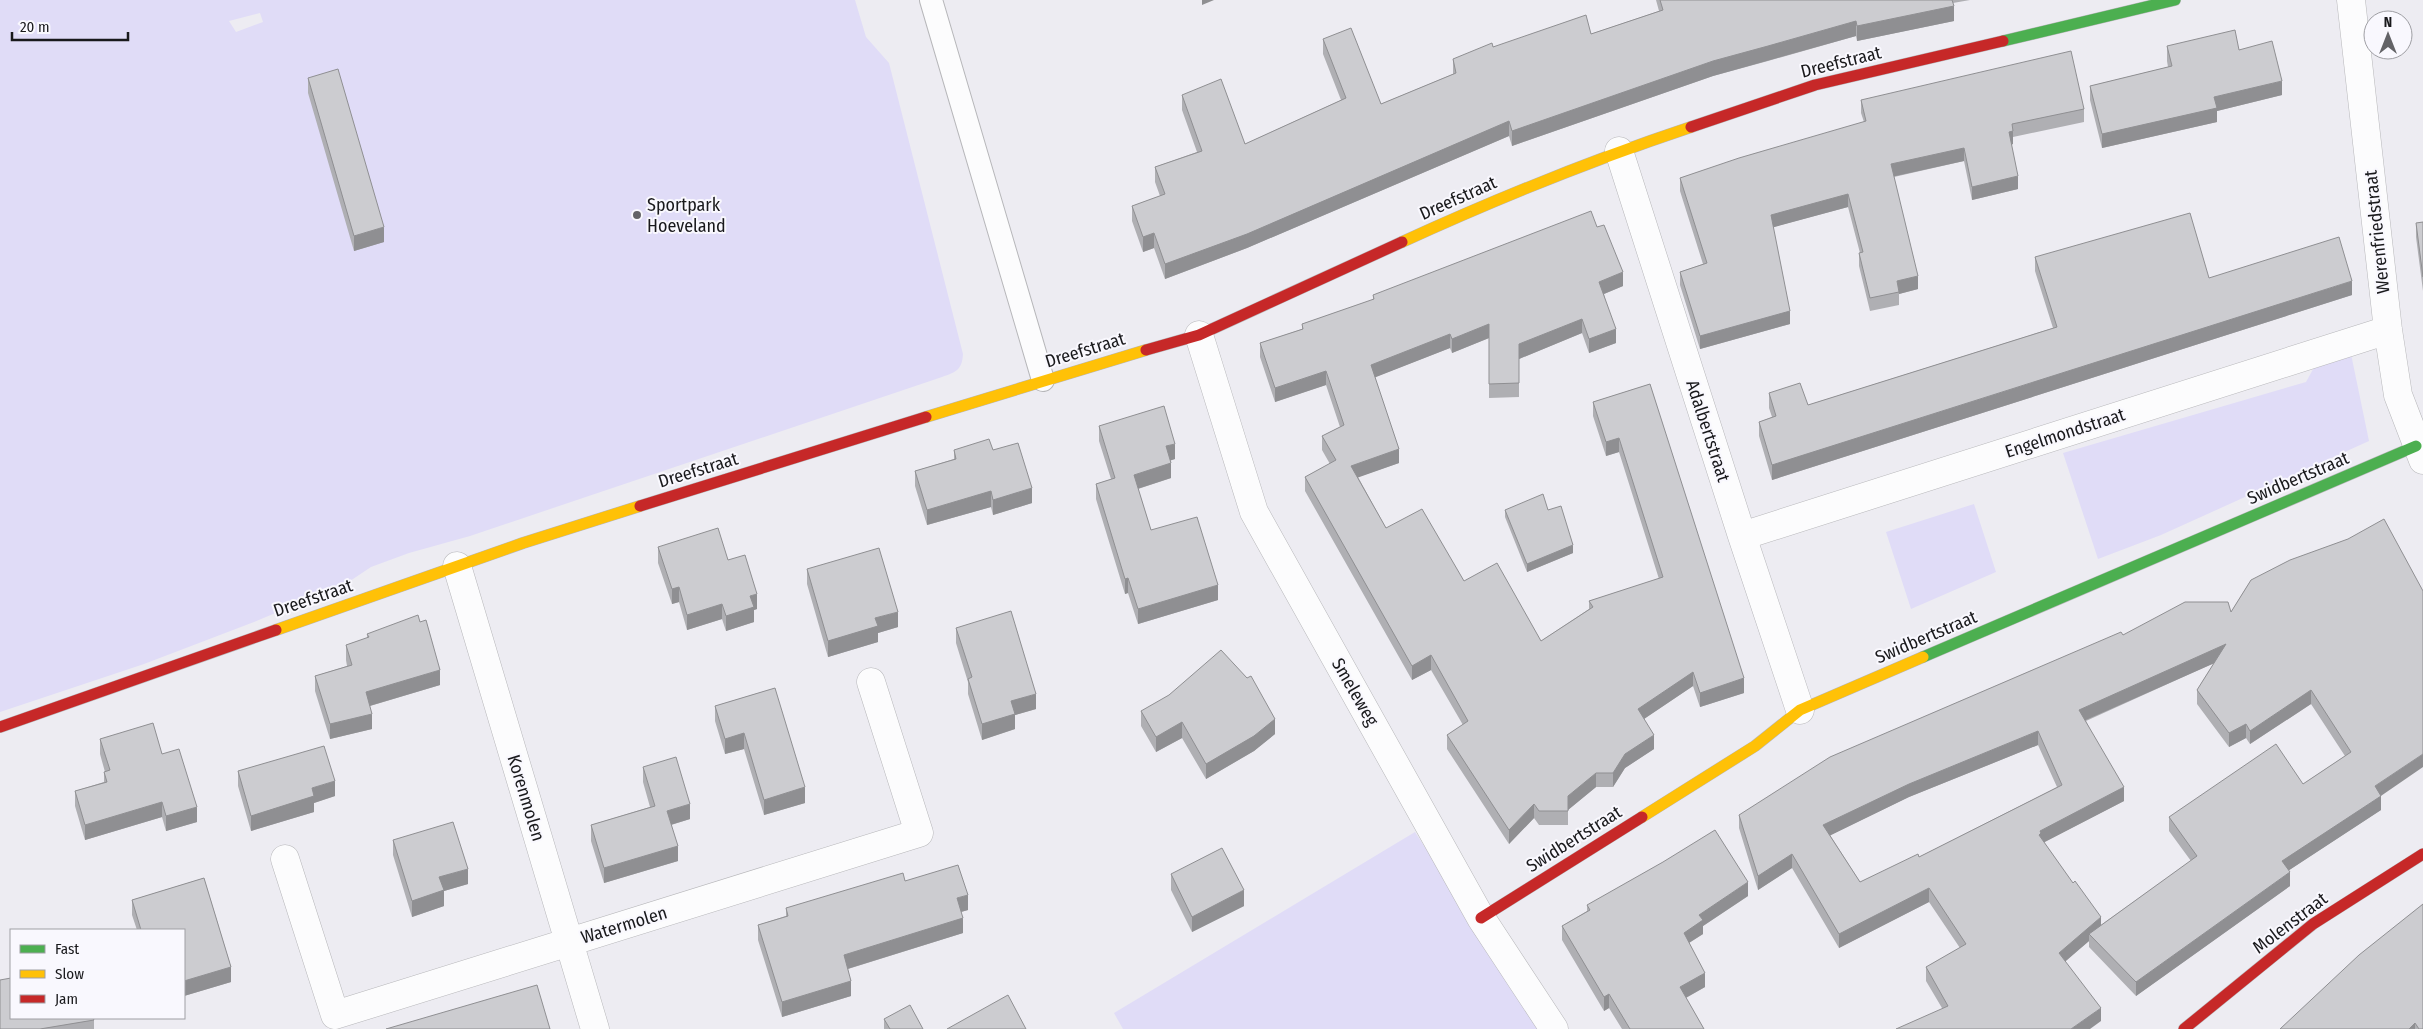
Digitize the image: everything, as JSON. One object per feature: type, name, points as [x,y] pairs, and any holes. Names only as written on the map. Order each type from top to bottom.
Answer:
[{"type":"street","name":"Dreefstraat","points":[[0,727],[532,540],[1043,380],[1199,335],[1479,207],[1619,151],[1815,85],[2175,0]]},
{"type":"street","name":"Werenfriedstraat","points":[[2351,0],[2388,330],[2398,395],[2420,453]]},
{"type":"street","name":"Adalbertstraat","points":[[1619,151],[1742,536],[1800,710]]},
{"type":"street","name":"Engelmondstraat","points":[[1742,536],[2388,330]]},
{"type":"street","name":"Smeleweg","points":[[1199,335],[1254,512],[1481,918],[1554,1029]]},
{"type":"street","name":"Swidbertstraat","points":[[1481,918],[1755,746],[1800,710],[2420,453]]},
{"type":"street","name":"Korenmolen","points":[[457,566],[595,1029]]},
{"type":"street","name":"Watermolen","points":[[286,859],[335,1015],[918,833],[871,682]]},
{"type":"street","name":"Molenstraat","points":[[2184,1029],[2314,924],[2423,854]]},
{"type":"lane","points":[[931,0],[1043,380]]},
{"type":"shaded area","points":[[0,0],[855,0],[866,37],[889,63],[963,354],[960,367],[957,370],[951,374],[470,536],[409,553],[371,567],[347,583],[254,622],[144,664],[0,712]],"holes":[[[260,13],[263,22],[236,32],[229,21]]]},
{"type":"shaded area","points":[[2351,354],[2369,441],[2161,535],[2098,559],[2063,453],[2306,382],[2317,362]]},
{"type":"shaded area","points":[[1974,504],[1996,572],[1911,609],[1886,532]]},
{"type":"shaded area","points":[[1415,832],[1542,1029],[1123,1029],[1114,1013]]},
{"type":"building","points":[[1660,0],[1952,0],[1954,6],[1857,26],[1856,21],[1713,61],[1512,131],[1509,121],[1247,234],[1165,264],[1154,233],[1143,237],[1132,206],[1165,194],[1155,167],[1202,151],[1182,95],[1221,79],[1245,144],[1346,98],[1323,39],[1351,28],[1381,104],[1456,73],[1453,59],[1492,43],[1493,47],[1586,15],[1591,34],[1663,10]]},
{"type":"building","points":[[2235,30],[2239,50],[2272,41],[2282,81],[2214,97],[2217,108],[2102,134],[2090,86],[2172,66],[2167,46]]},
{"type":"building","points":[[2071,51],[2084,109],[2012,124],[2013,131],[2009,132],[2018,176],[1972,187],[1964,148],[1891,164],[1918,276],[1897,281],[1899,292],[1870,298],[1859,253],[1863,252],[1848,194],[1771,215],[1790,311],[1700,336],[1680,272],[1707,263],[1680,178],[1739,158],[1866,121],[1861,100]]},
{"type":"building","points":[[338,69],[384,227],[354,236],[308,78]]},
{"type":"building","points":[[1591,211],[1597,227],[1604,225],[1623,272],[1599,282],[1616,329],[1589,339],[1582,319],[1519,344],[1519,383],[1489,384],[1489,324],[1452,339],[1450,334],[1371,365],[1399,449],[1351,466],[1386,528],[1422,509],[1464,581],[1497,563],[1541,641],[1593,607],[1589,601],[1663,577],[1619,438],[1606,442],[1593,402],[1650,384],[1744,678],[1700,693],[1693,672],[1638,709],[1654,735],[1625,754],[1613,773],[1596,773],[1568,796],[1568,811],[1539,811],[1534,804],[1509,830],[1447,735],[1468,721],[1431,655],[1412,666],[1305,477],[1336,460],[1322,436],[1344,425],[1326,371],[1275,388],[1260,343],[1303,329],[1302,324],[1374,299],[1373,295]]},
{"type":"building","points":[[2190,213],[2209,278],[2339,237],[2352,281],[1772,465],[1759,422],[1776,416],[1769,393],[1800,383],[1808,405],[2057,327],[2035,257]]},
{"type":"building","points":[[2423,222],[2423,277],[2416,223]]},
{"type":"building","points":[[1164,406],[1175,444],[1166,446],[1171,463],[1134,475],[1151,530],[1197,517],[1218,585],[1138,609],[1128,578],[1125,579],[1096,484],[1115,478],[1099,426]]},
{"type":"building","points":[[989,439],[993,450],[1018,443],[1032,488],[993,500],[991,491],[927,510],[915,471],[956,459],[954,450]]},
{"type":"building","points":[[1543,494],[1548,510],[1561,506],[1573,545],[1527,564],[1505,510]]},
{"type":"building","points":[[2384,519],[2423,591],[2423,754],[2375,786],[2381,796],[2282,861],[2290,872],[2136,982],[2089,934],[2197,856],[2169,817],[2276,744],[2303,784],[2351,752],[2311,690],[2250,731],[2246,724],[2229,733],[2197,690],[2226,644],[2079,710],[2124,787],[2040,831],[2039,835],[2073,883],[2075,881],[2101,917],[2059,953],[2101,1008],[2071,1029],[1896,1029],[1948,1006],[1926,967],[1966,944],[1929,888],[1839,934],[1792,854],[1758,876],[1739,815],[1830,757],[2121,632],[2123,635],[2185,602],[2228,602],[2231,612],[2251,580],[2290,560],[2348,539]],"holes":[[[2038,731],[2062,785],[1919,857],[1918,854],[1860,882],[1823,825],[1909,784]]]},
{"type":"building","points":[[718,528],[728,560],[745,555],[757,594],[750,596],[754,607],[726,616],[722,604],[687,615],[679,587],[672,589],[658,547]]},
{"type":"building","points":[[879,548],[898,612],[875,618],[878,626],[828,641],[807,569]]},
{"type":"building","points":[[1011,611],[1036,694],[1011,701],[1015,714],[982,724],[968,679],[972,677],[956,628]]},
{"type":"building","points":[[418,615],[420,622],[426,620],[440,670],[366,692],[372,714],[330,724],[315,676],[352,665],[346,645],[369,637],[367,634]]},
{"type":"building","points":[[1221,650],[1247,678],[1251,676],[1275,719],[1254,736],[1206,764],[1182,722],[1156,737],[1141,711],[1169,695]]},
{"type":"building","points":[[775,688],[805,787],[764,800],[744,733],[725,739],[715,706]]},
{"type":"building","points":[[153,723],[162,754],[179,749],[197,807],[166,816],[162,802],[85,825],[75,791],[107,782],[104,772],[110,770],[100,739]]},
{"type":"building","points":[[324,746],[335,781],[312,788],[314,796],[251,816],[238,771]]},
{"type":"building","points":[[676,757],[690,804],[667,811],[678,846],[604,868],[591,825],[655,806],[643,767]]},
{"type":"building","points":[[453,822],[468,869],[439,877],[444,890],[412,901],[393,840]]},
{"type":"building","points":[[1715,830],[1748,882],[1699,915],[1703,920],[1684,933],[1705,973],[1680,987],[1704,1029],[1630,1029],[1609,994],[1604,997],[1562,926],[1590,910],[1587,905]]},
{"type":"building","points":[[1222,848],[1244,890],[1192,917],[1171,874]]},
{"type":"building","points":[[958,865],[968,895],[957,898],[963,918],[844,955],[851,981],[782,1002],[758,925],[788,916],[786,908],[903,873],[905,881]]},
{"type":"building","points":[[204,878],[231,967],[185,981],[185,929],[141,929],[132,900]]},
{"type":"building","points":[[2423,904],[2423,1029],[2419,1029],[2415,1023],[2409,1029],[2280,1029],[2359,955]]},
{"type":"building","points":[[10,978],[10,1019],[94,1020],[40,1029],[0,1029],[0,980]]},
{"type":"building","points":[[537,985],[550,1029],[386,1029]]},
{"type":"building","points":[[1008,995],[1026,1029],[947,1029]]},
{"type":"building","points":[[910,1005],[923,1029],[890,1029],[884,1019]]},
{"type":"traffic: fast","points":[[2003,41],[2175,0]]},
{"type":"traffic: fast","points":[[1923,657],[2416,446]]},
{"type":"traffic: slow","points":[[1402,242],[1545,181],[1691,127]]},
{"type":"traffic: slow","points":[[926,417],[1146,350]]},
{"type":"traffic: slow","points":[[276,630],[523,543],[640,506]]},
{"type":"traffic: slow","points":[[1642,817],[1755,746],[1800,710],[1923,657]]},
{"type":"traffic: jam","points":[[1691,127],[1815,85],[2003,41]]},
{"type":"traffic: jam","points":[[1146,350],[1199,335],[1402,242]]},
{"type":"traffic: jam","points":[[640,506],[926,417]]},
{"type":"traffic: jam","points":[[0,727],[276,630]]},
{"type":"traffic: jam","points":[[1481,918],[1642,817]]},
{"type":"traffic: jam","points":[[2184,1029],[2313,924],[2423,854]]},
{"type":"place","name":"Sportpark Hoeveland","points":[[637,215]]}]
